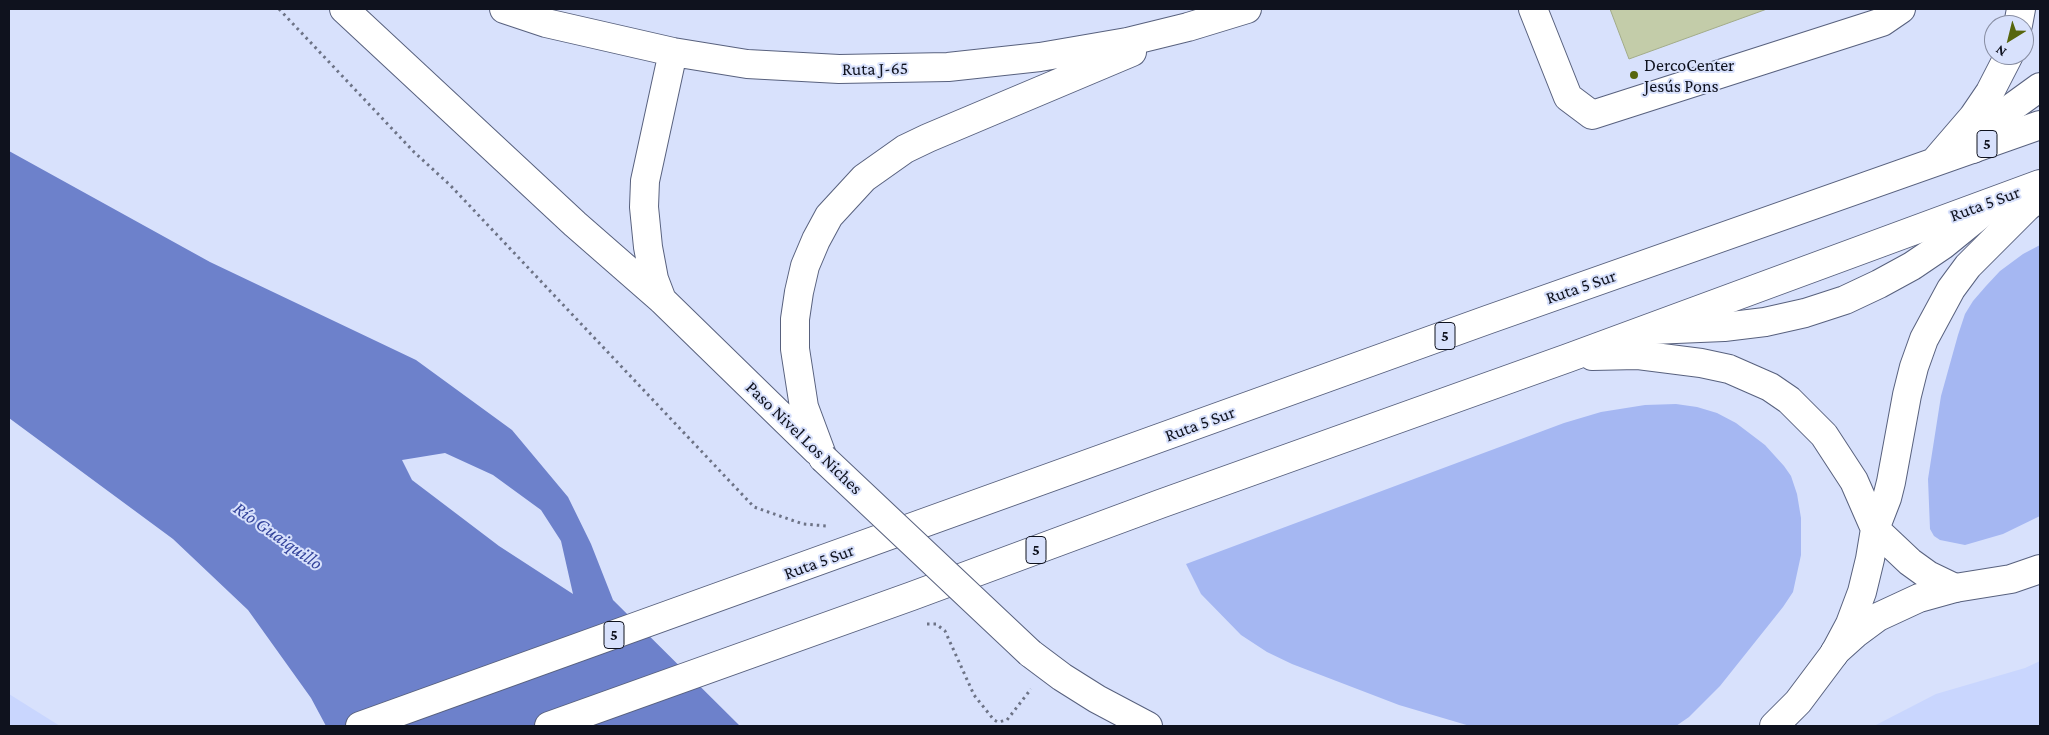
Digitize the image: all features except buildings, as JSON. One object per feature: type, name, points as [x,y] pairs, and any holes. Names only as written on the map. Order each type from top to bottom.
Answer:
[{"type":"main road","points":[[344,9],[575,224],[662,300]]},
{"type":"main road","name":"Ruta J-65","points":[[504,9],[546,23],[673,52],[747,64],[858,69],[948,67],[1049,56],[1127,42],[1188,27],[1247,9]]},
{"type":"main road","points":[[1533,9],[1568,97],[1592,115],[1882,22],[1901,9]]},
{"type":"main road","points":[[823,458],[804,407],[795,349],[795,319],[805,266],[816,240],[830,216],[847,195],[884,162],[928,138],[1188,27]]},
{"type":"main road","name":"Paso Nivel Los Niches","points":[[673,52],[645,181],[644,207],[648,248],[652,271],[662,300],[823,458],[1030,653],[1062,677],[1097,699],[1148,726]]},
{"type":"main road","points":[[1934,163],[1973,117],[1994,85],[2004,65]]},
{"type":"main road","points":[[1973,149],[1991,127],[2011,108],[2040,86]]},
{"type":"main road","name":"Ruta 5 Sur","points":[[360,726],[1459,330],[2040,125]]},
{"type":"main road","name":"Ruta 5 Sur","points":[[549,726],[1568,358],[2040,184]]},
{"type":"main road","points":[[1774,726],[1798,702],[1834,654],[1850,624],[1862,592],[1875,529],[1891,482],[1914,367],[1936,313],[1968,266],[2040,196]]},
{"type":"main road","points":[[1643,330],[1724,327],[1765,322],[1805,313],[1845,300],[1912,266],[1943,245],[2000,198]]},
{"type":"main road","points":[[1568,358],[1603,355],[1673,358],[1729,369],[1770,387],[1800,410],[1824,435],[1854,481],[1875,529],[1910,562],[1955,588]]},
{"type":"main road","points":[[1834,654],[1855,634],[1878,617],[1898,606],[1955,588],[2011,579],[2040,569]]},
{"type":"path","points":[[279,9],[414,152],[450,185],[754,507],[803,524],[831,526]]},
{"type":"path","points":[[920,626],[930,623],[936,624],[945,631],[974,696],[989,716],[998,722],[1002,722],[1007,720],[1011,714]]},
{"type":"shaded area","points":[[2040,245],[2040,516],[2003,534],[1965,545],[1940,540],[1934,536],[1930,529],[1928,479],[1941,396],[1965,314],[1973,301],[2000,271],[2023,254]]},
{"type":"shaded area","points":[[1676,404],[1697,407],[1717,413],[1736,423],[1765,445],[1784,466],[1791,476],[1797,494],[1801,518],[1801,555],[1793,592],[1783,607],[1720,686],[1689,717],[1676,726],[1470,726],[1399,705],[1292,664],[1267,652],[1241,635],[1201,594],[1186,564],[1564,423],[1601,412],[1645,405]]},
{"type":"shaded area","points":[[2040,661],[2040,726],[1874,726],[1936,694],[2025,668]]},
{"type":"shaded area","points":[[9,694],[60,726],[9,726]]},
{"type":"water","name":"Río Guaiquillo","points":[[9,151],[210,262],[416,360],[512,430],[568,497],[591,544],[613,600],[740,726],[326,726],[311,698],[248,610],[173,539],[9,418]],"holes":[[[445,453],[493,475],[541,510],[561,541],[573,594],[499,546],[412,480],[402,460]]]},
{"type":"place","name":"DercoCenter Jesús Pons","points":[[1634,75]]}]
